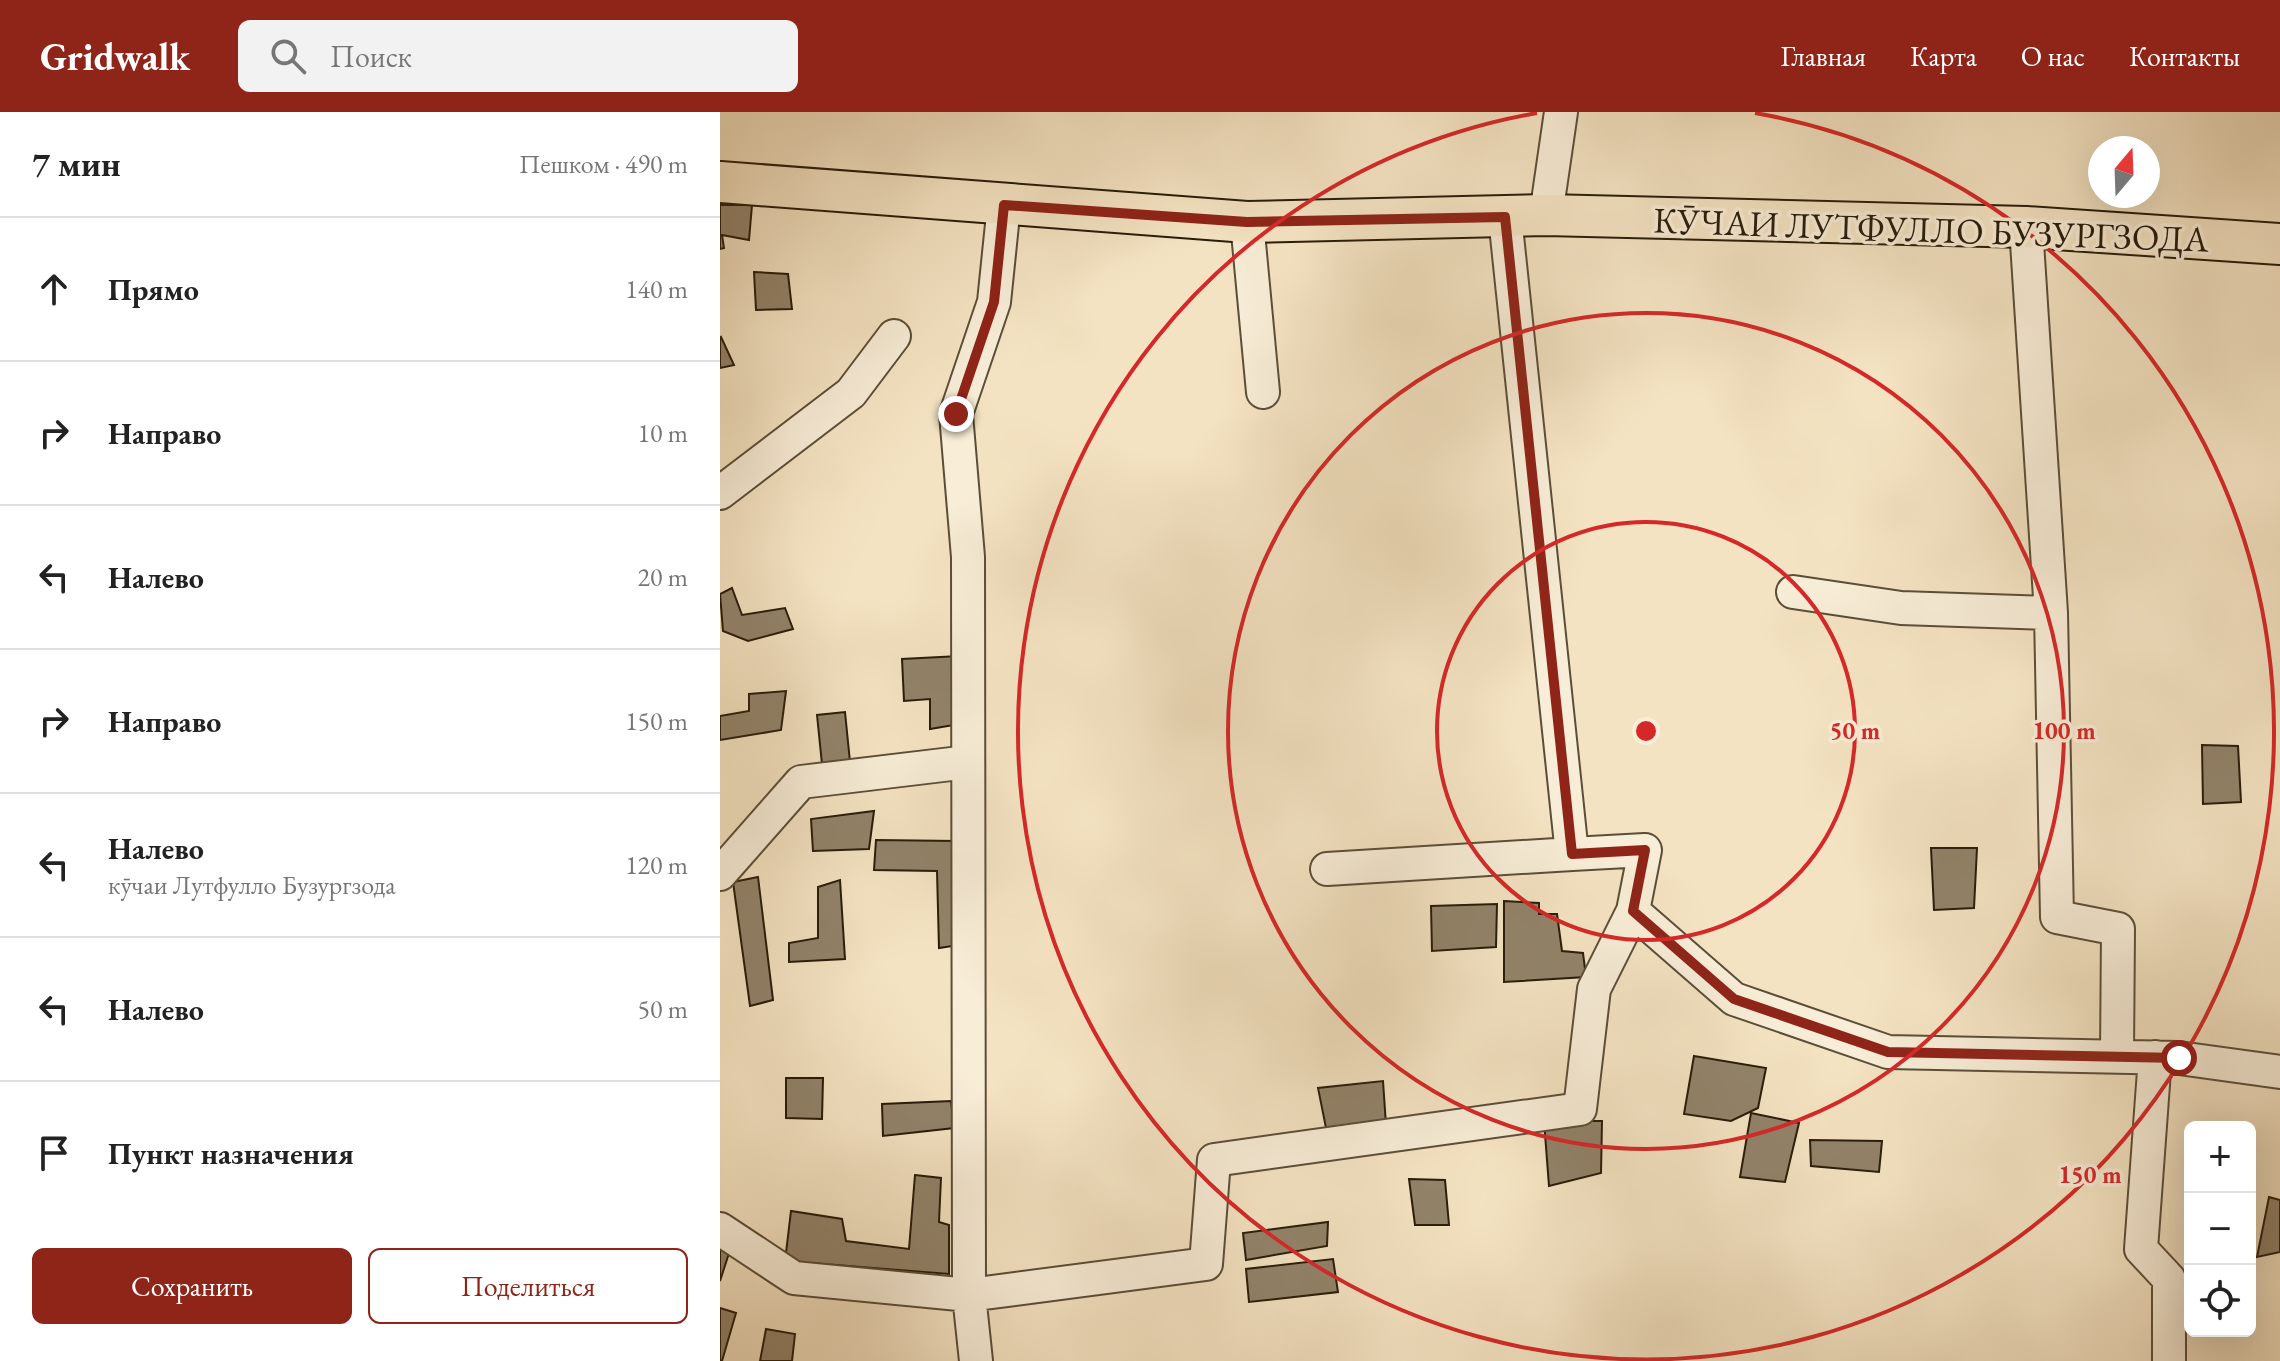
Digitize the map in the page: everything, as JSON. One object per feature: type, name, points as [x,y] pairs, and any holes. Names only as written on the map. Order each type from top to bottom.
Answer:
[{"type":"main road","name":"КӮЧАИ ЛУТФУЛЛО БУЗУРГЗОДА","points":[[720,182],[1247,222],[1546,215],[2026,227],[2280,244]]},
{"type":"street","points":[[1546,215],[1561,112]]},
{"type":"street","points":[[976,1361],[969,1295],[968,557],[956,414],[994,302],[1004,205]]},
{"type":"street","points":[[1505,217],[1572,854]]},
{"type":"street","points":[[1247,222],[1263,392]]},
{"type":"street","points":[[2026,227],[2051,613],[2057,917],[2118,929],[2117,1056]]},
{"type":"street","points":[[720,493],[851,393],[894,336]]},
{"type":"street","points":[[1793,592],[1901,608],[2051,613]]},
{"type":"street","points":[[720,874],[801,782],[968,762]]},
{"type":"street","points":[[720,1229],[794,1278],[969,1295],[1206,1264],[1214,1160],[1580,1109],[1594,989],[1633,911],[1645,850],[1327,869]]},
{"type":"street","points":[[1633,911],[1734,999],[1888,1052],[2155,1057],[2280,1072]]},
{"type":"street","points":[[2155,1057],[2141,1249],[2169,1279],[2169,1361]]},
{"type":"building","points":[[720,205],[752,205],[749,240],[722,235],[724,248],[720,249]]},
{"type":"building","points":[[754,272],[788,274],[792,309],[756,310]]},
{"type":"building","points":[[720,338],[734,365],[720,368]]},
{"type":"building","points":[[732,588],[742,615],[785,608],[793,629],[748,641],[723,631],[720,594]]},
{"type":"building","points":[[959,656],[960,724],[930,729],[930,699],[904,701],[902,659]]},
{"type":"building","points":[[786,691],[781,730],[720,740],[720,716],[749,711],[749,694]]},
{"type":"building","points":[[845,712],[850,762],[822,764],[817,715]]},
{"type":"building","points":[[2202,745],[2238,746],[2241,802],[2203,804]]},
{"type":"building","points":[[874,811],[869,849],[813,851],[811,819]]},
{"type":"building","points":[[876,840],[957,841],[959,945],[939,948],[937,871],[874,870]]},
{"type":"building","points":[[1931,848],[1977,848],[1974,908],[1934,910]]},
{"type":"building","points":[[758,877],[773,1000],[750,1006],[733,882]]},
{"type":"building","points":[[840,880],[845,959],[789,962],[789,943],[818,938],[818,887]]},
{"type":"building","points":[[1504,901],[1539,903],[1539,914],[1557,914],[1562,951],[1583,953],[1586,977],[1504,982]]},
{"type":"building","points":[[1497,904],[1496,947],[1432,951],[1431,906]]},
{"type":"building","points":[[1694,1056],[1766,1068],[1758,1108],[1731,1121],[1684,1114]]},
{"type":"building","points":[[786,1078],[823,1078],[822,1119],[786,1118]]},
{"type":"building","points":[[1383,1081],[1386,1125],[1327,1133],[1318,1088]]},
{"type":"building","points":[[951,1101],[954,1128],[883,1136],[882,1104]]},
{"type":"building","points":[[1751,1113],[1799,1123],[1785,1182],[1740,1177]]},
{"type":"building","points":[[1544,1121],[1602,1121],[1601,1173],[1549,1186]]},
{"type":"building","points":[[1810,1140],[1882,1141],[1879,1172],[1811,1166]]},
{"type":"building","points":[[915,1175],[941,1178],[939,1222],[949,1225],[949,1274],[785,1261],[791,1211],[842,1219],[846,1241],[909,1249]]},
{"type":"building","points":[[1409,1179],[1445,1180],[1449,1225],[1415,1225]]},
{"type":"building","points":[[2269,1197],[2280,1200],[2280,1252],[2257,1257]]},
{"type":"building","points":[[1328,1222],[1327,1246],[1246,1260],[1243,1233]]},
{"type":"building","points":[[720,1241],[731,1247],[720,1281]]},
{"type":"building","points":[[1333,1259],[1338,1292],[1249,1302],[1246,1269]]},
{"type":"building","points":[[720,1308],[736,1313],[722,1361],[720,1361]]},
{"type":"building","points":[[766,1329],[795,1334],[792,1361],[760,1361]]},
{"type":"route","points":[[956,414],[994,302],[1004,205],[1247,222],[1505,217],[1572,854],[1645,850],[1633,911],[1734,999],[1888,1052],[2179,1058]]}]
